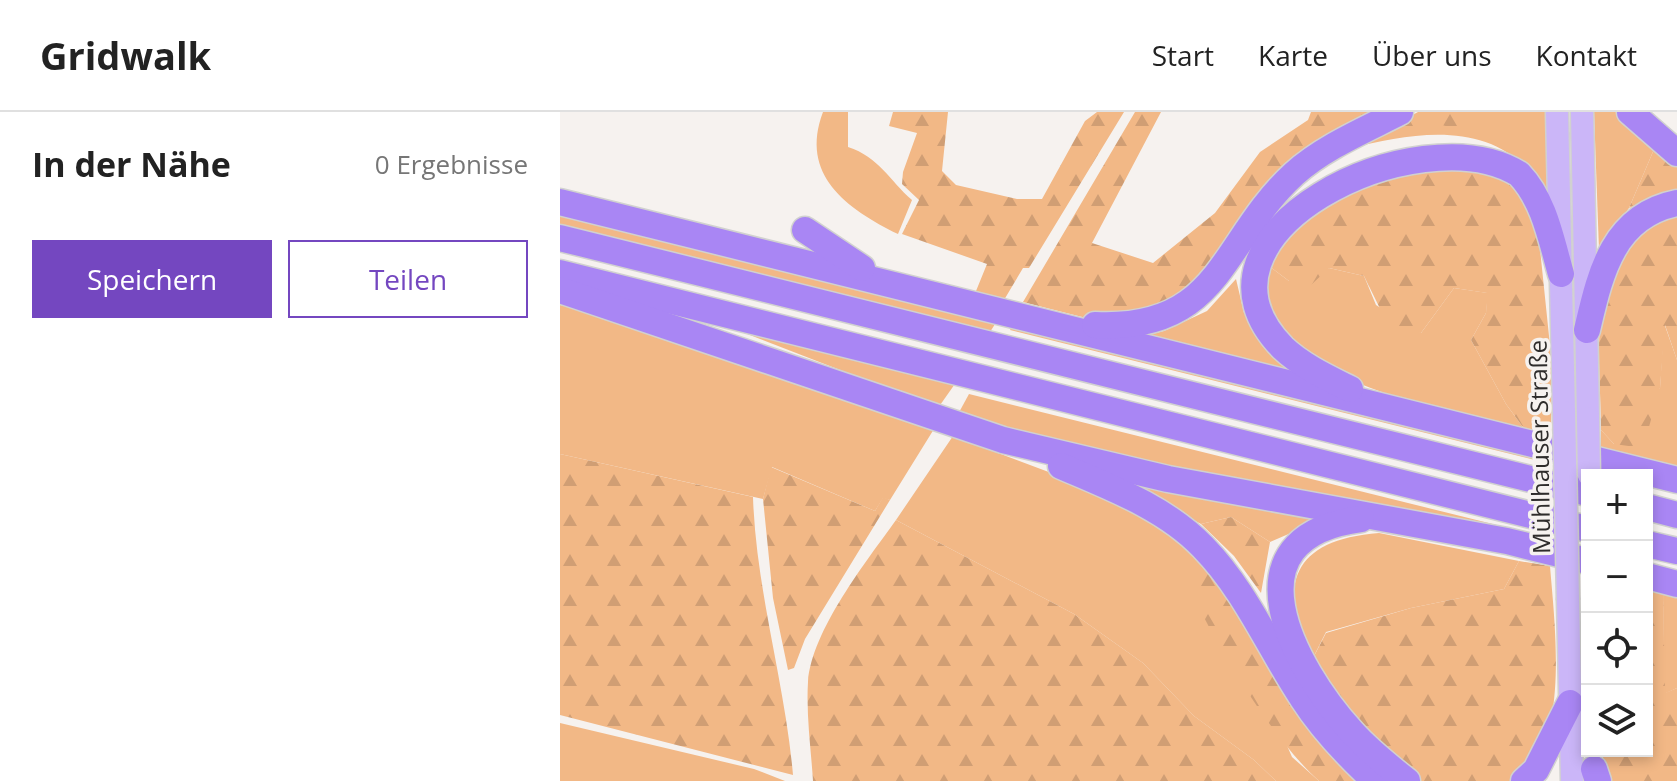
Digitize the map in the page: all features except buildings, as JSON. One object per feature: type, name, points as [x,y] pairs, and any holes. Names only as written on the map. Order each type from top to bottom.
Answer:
[{"type":"highway","points":[[1040,321],[1118,326],[1154,320],[1175,312],[1220,274],[1262,209],[1296,172],[1328,150],[1400,112]]},
{"type":"highway","points":[[1630,112],[1677,153]]},
{"type":"highway","points":[[1397,412],[1325,376],[1297,358],[1275,338],[1264,319],[1256,290],[1260,257],[1273,226],[1302,194],[1345,163],[1381,149],[1424,143],[1479,150],[1505,161],[1535,194],[1561,274]]},
{"type":"highway","points":[[560,202],[1677,480]]},
{"type":"highway","points":[[1587,330],[1604,266],[1621,235],[1641,217],[1677,203]]},
{"type":"highway","points":[[805,230],[854,263],[894,284]]},
{"type":"highway","points":[[560,238],[1581,492]]},
{"type":"highway","points":[[560,273],[1581,528]]},
{"type":"highway","points":[[560,290],[1003,440],[1156,511],[1201,544],[1253,612],[1304,701],[1336,743],[1375,781]]},
{"type":"highway","points":[[1003,440],[1182,482],[1385,518],[1581,560]]},
{"type":"highway","points":[[1653,509],[1677,515]]},
{"type":"highway","points":[[1385,518],[1330,526],[1298,544],[1283,567],[1279,605],[1296,653],[1327,699],[1351,732],[1407,781]]},
{"type":"highway","points":[[1653,545],[1677,551]]},
{"type":"highway","points":[[1653,578],[1677,584]]},
{"type":"highway","points":[[1524,781],[1536,770],[1570,703]]},
{"type":"main road","name":"Mühlhauser Straße","points":[[1557,112],[1570,703],[1590,773]]},
{"type":"main road","name":"Mühlhauser Straße","points":[[1582,112],[1589,469]]},
{"type":"green space","points":[[823,112],[848,112],[848,147],[876,163],[912,200],[898,234],[861,213],[832,187],[817,154],[817,134]]},
{"type":"green space","points":[[893,112],[948,112],[942,171],[956,185],[1017,199],[1042,199],[1085,121],[1097,112],[1124,112],[1029,268],[1023,268],[1004,300],[976,291],[987,264],[902,234],[919,200],[902,184],[903,172],[917,133],[889,126]]},
{"type":"green space","points":[[1135,112],[1161,112],[1092,243],[1153,263],[1215,213],[1260,152],[1308,120],[1311,112],[1387,112],[1343,132],[1194,288],[1152,315],[1098,321],[1023,302]]},
{"type":"green space","points":[[1418,112],[1549,112],[1552,217],[1526,168],[1508,153],[1488,143],[1443,135],[1396,138],[1351,148]]},
{"type":"green space","points":[[1428,112],[1475,112],[1485,137],[1442,125],[1394,129]]},
{"type":"green space","points":[[1594,112],[1621,112],[1655,147],[1629,208],[1599,250]]},
{"type":"green space","points":[[1655,147],[1677,162],[1677,192],[1629,208]]},
{"type":"green space","points":[[1495,166],[1532,201],[1552,365],[1551,437],[1525,430],[1506,404],[1471,340],[1486,313],[1487,293],[1454,288],[1421,333],[1391,331],[1364,276],[1329,268],[1311,285],[1289,281],[1265,263],[1346,170]]},
{"type":"green space","points":[[1677,212],[1677,360],[1665,325],[1660,388],[1643,448],[1614,444],[1601,430],[1600,328],[1609,277],[1619,255],[1638,231]]},
{"type":"green space","points":[[560,214],[997,321],[990,332],[560,225]]},
{"type":"green space","points":[[1265,263],[1289,281],[1329,268],[1364,276],[1376,305],[1421,333],[1454,288],[1488,293],[1486,313],[1471,340],[1506,404],[1525,430],[1388,394],[1321,365],[1294,346],[1270,316]]},
{"type":"green space","points":[[1236,279],[1244,313],[1296,377],[1135,338],[1164,331],[1207,311]]},
{"type":"green space","points":[[560,305],[934,429],[890,500],[883,498],[875,511],[772,467],[763,499],[560,454]]},
{"type":"green space","points":[[1016,320],[1551,457],[1551,464],[1010,330]]},
{"type":"green space","points":[[1664,323],[1677,360],[1677,467],[1601,448],[1601,430],[1614,444],[1660,388]]},
{"type":"green space","points":[[737,330],[957,381],[938,408]]},
{"type":"green space","points":[[969,394],[1553,539],[1553,545],[1241,490],[957,416]]},
{"type":"green space","points":[[953,436],[1062,477],[1155,523],[1204,557],[1292,757],[1319,781],[1276,781],[1254,760],[1194,716],[1143,663],[1074,614],[896,520]]},
{"type":"green space","points":[[560,454],[753,497],[759,567],[793,775],[560,715]]},
{"type":"green space","points":[[771,467],[875,511],[883,497],[890,500],[805,639],[794,668],[788,670],[773,598],[763,499]]},
{"type":"green space","points":[[1117,479],[1321,520],[1270,542],[1231,517],[1201,524]]},
{"type":"green space","points":[[1231,517],[1270,542],[1261,593],[1234,556],[1201,524]]},
{"type":"green space","points":[[896,520],[1074,614],[1143,663],[1194,716],[1254,760],[1276,781],[813,781],[808,706],[812,662],[819,641],[842,597]]},
{"type":"green space","points":[[1379,533],[1519,561],[1504,589],[1411,608],[1326,632],[1312,660],[1295,609],[1294,588],[1299,571],[1310,556],[1327,545],[1350,537]]},
{"type":"green space","points":[[1519,561],[1550,566],[1556,666],[1551,720],[1544,743],[1534,761],[1511,781],[1417,781],[1369,741],[1312,660],[1326,633],[1411,608],[1504,589]]},
{"type":"green space","points":[[1210,567],[1365,781],[1319,781],[1265,718],[1230,664],[1191,589]]},
{"type":"green space","points":[[1653,590],[1663,592],[1665,693],[1677,688],[1677,781],[1607,781],[1603,757],[1653,757]]},
{"type":"green space","points":[[1663,592],[1677,595],[1677,688],[1664,694]]},
{"type":"green space","points":[[560,723],[754,769],[785,781],[560,781]]}]
